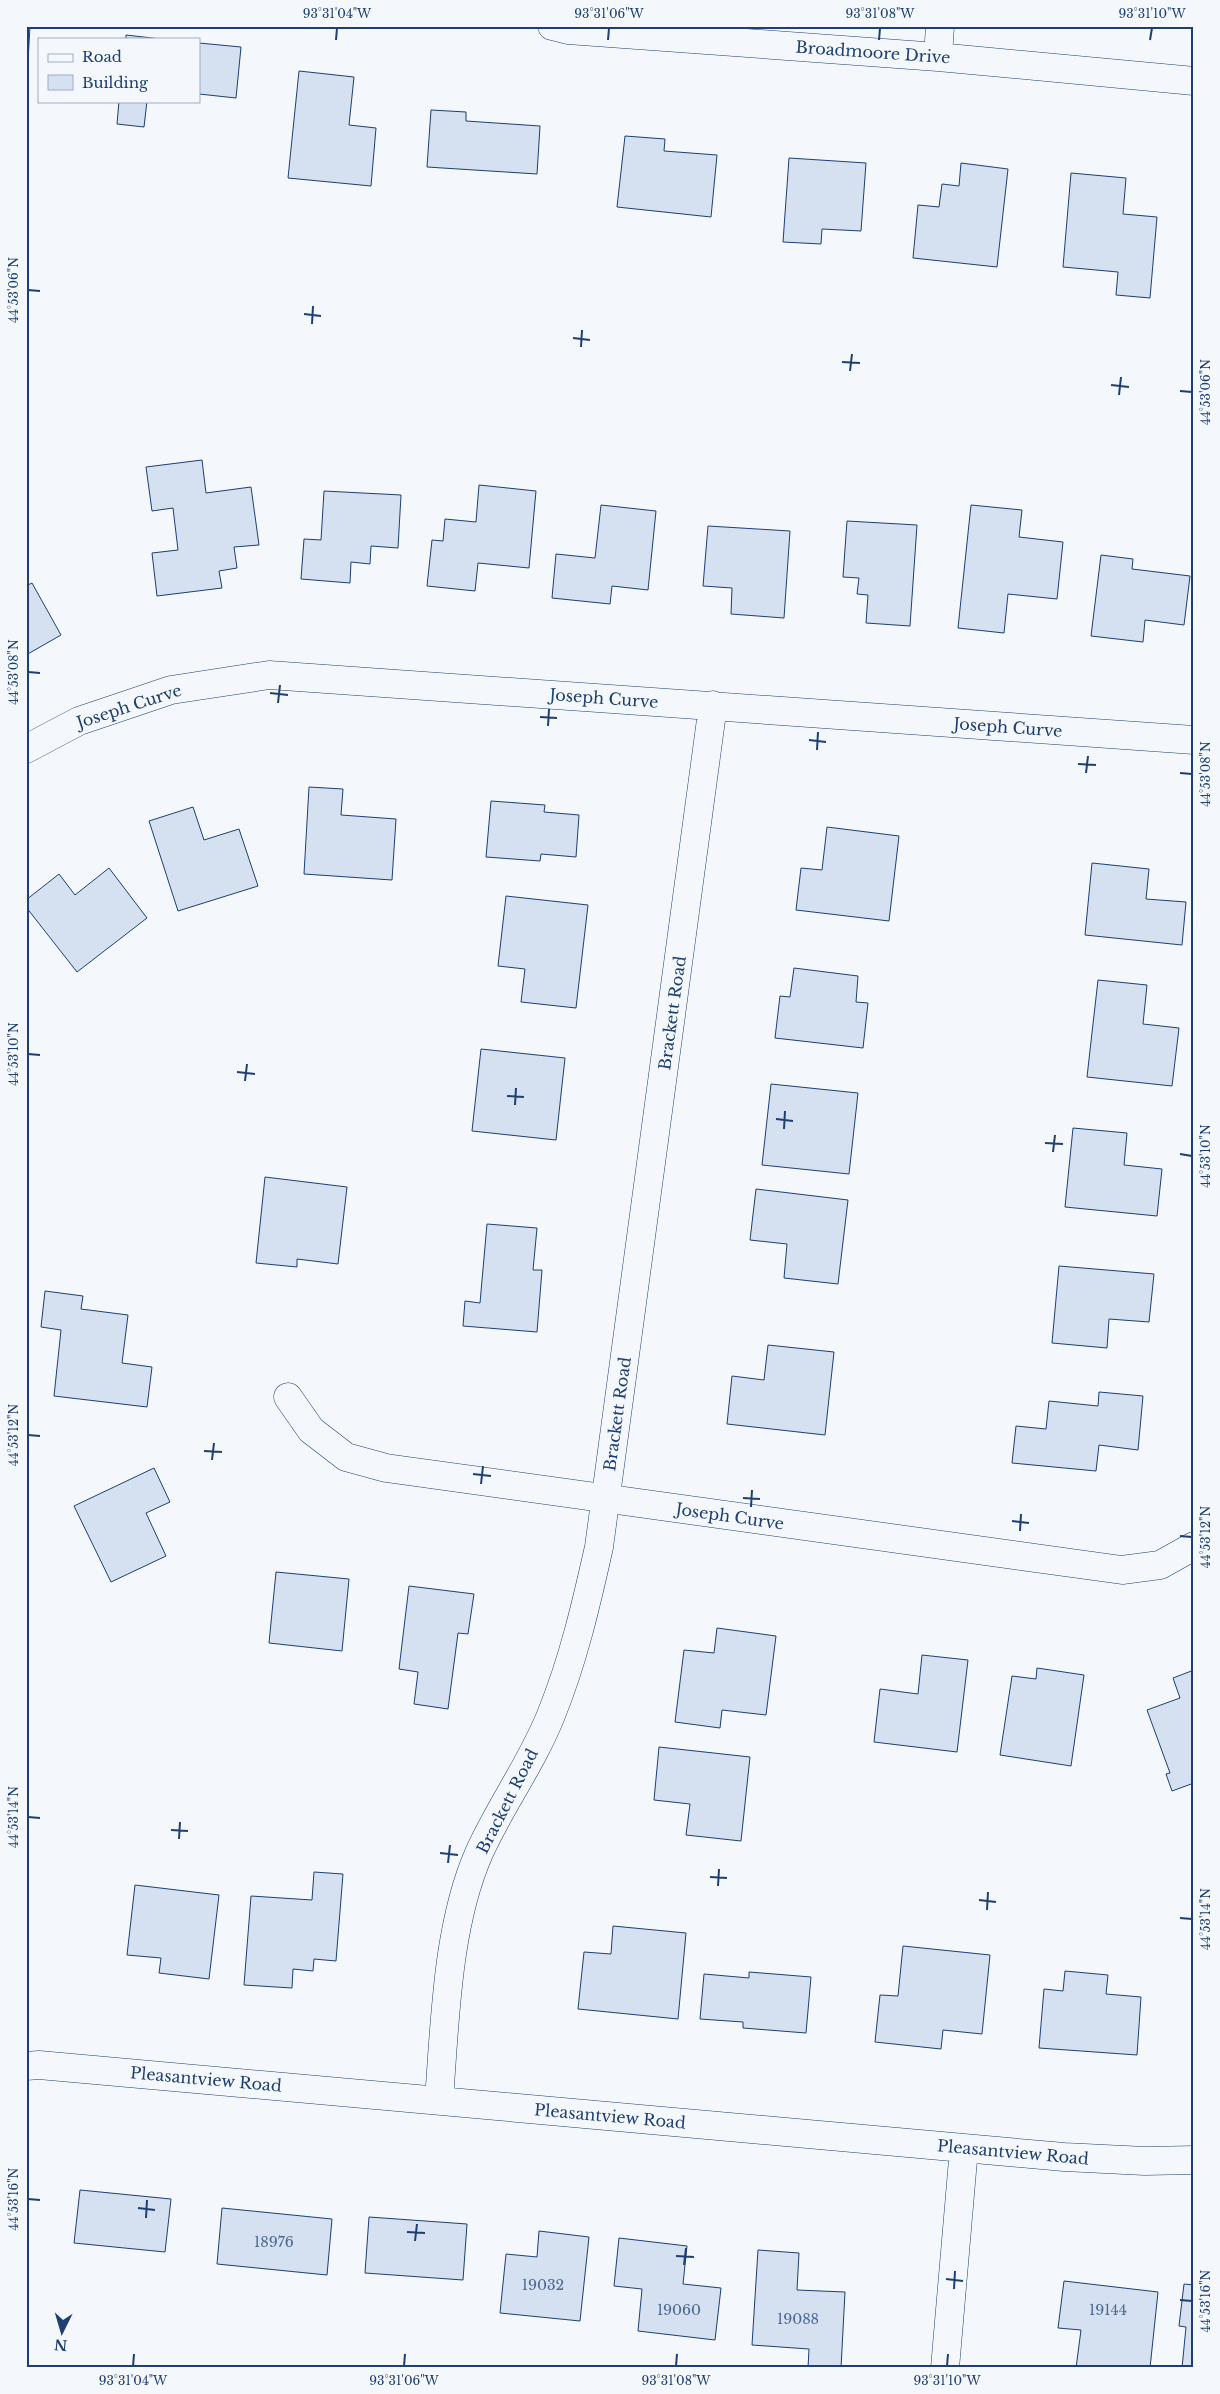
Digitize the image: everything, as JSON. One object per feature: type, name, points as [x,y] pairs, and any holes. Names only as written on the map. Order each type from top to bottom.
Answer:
[{"type":"street","name":"Broadmoore Drive","points":[[552,26],[568,30],[938,57],[1194,81]]},
{"type":"street","points":[[938,57],[940,26]]},
{"type":"street","name":"Joseph Curve","points":[[26,749],[79,721],[171,690],[269,675],[1194,740]]},
{"type":"street","name":"Brackett Road","points":[[439,2100],[449,1982],[458,1918],[479,1854],[551,1716],[580,1632],[599,1547],[713,706]]},
{"type":"street","name":"Joseph Curve","points":[[288,1397],[311,1430],[346,1457],[386,1468],[1122,1570],[1160,1565],[1194,1546]]},
{"type":"street","name":"Pleasantview Road","points":[[26,2066],[39,2064],[964,2148],[1145,2161],[1194,2160]]},
{"type":"street","points":[[945,2368],[964,2148]]},
{"type":"building","points":[[26,26],[30,26],[26,96]]},
{"type":"building","points":[[126,35],[152,38],[126,38]]},
{"type":"building","points":[[200,43],[241,47],[236,98],[200,94]]},
{"type":"building","points":[[299,71],[354,77],[349,125],[376,128],[371,186],[288,178]]},
{"type":"building","points":[[119,102],[147,102],[144,127],[117,124]]},
{"type":"building","points":[[431,110],[466,112],[466,121],[540,126],[537,174],[427,167]]},
{"type":"building","points":[[625,136],[665,139],[664,151],[717,155],[711,217],[617,207]]},
{"type":"building","points":[[789,158],[866,163],[861,231],[822,229],[821,244],[783,242]]},
{"type":"building","points":[[961,163],[1008,169],[997,267],[913,258],[918,205],[939,207],[942,184],[959,186]]},
{"type":"building","points":[[1071,173],[1126,178],[1123,214],[1157,217],[1150,298],[1116,295],[1118,272],[1063,267]]},
{"type":"building","points":[[202,460],[206,493],[251,487],[259,545],[234,547],[237,568],[219,571],[222,588],[157,596],[152,553],[178,550],[173,508],[152,511],[146,467]]},
{"type":"building","points":[[479,485],[536,491],[529,568],[478,563],[475,591],[427,586],[432,540],[443,541],[445,519],[476,522]]},
{"type":"building","points":[[324,491],[401,495],[398,548],[371,546],[370,564],[351,562],[350,583],[301,579],[304,539],[321,540]]},
{"type":"building","points":[[601,505],[656,511],[648,590],[612,586],[610,604],[552,598],[556,554],[595,558]]},
{"type":"building","points":[[971,505],[1022,510],[1019,537],[1063,542],[1057,599],[1008,594],[1004,633],[958,628]]},
{"type":"building","points":[[847,521],[917,525],[910,626],[866,623],[868,595],[857,594],[859,578],[843,577]]},
{"type":"building","points":[[708,526],[790,531],[784,618],[731,614],[732,588],[703,586]]},
{"type":"building","points":[[1101,555],[1133,559],[1132,569],[1190,576],[1184,625],[1145,620],[1143,642],[1091,636]]},
{"type":"building","points":[[32,583],[61,635],[26,655],[26,586]]},
{"type":"building","points":[[309,787],[343,789],[341,815],[396,819],[392,880],[304,874]]},
{"type":"building","points":[[491,801],[545,805],[544,812],[579,815],[576,857],[541,854],[540,861],[486,857]]},
{"type":"building","points":[[193,807],[204,840],[239,829],[258,886],[178,911],[149,821]]},
{"type":"building","points":[[827,827],[899,836],[889,921],[796,910],[801,868],[822,870]]},
{"type":"building","points":[[1092,863],[1149,869],[1146,899],[1186,902],[1182,945],[1085,935]]},
{"type":"building","points":[[109,868],[147,918],[77,972],[26,907],[26,900],[59,874],[75,895]]},
{"type":"building","points":[[506,896],[588,905],[576,1008],[521,1002],[525,969],[498,966]]},
{"type":"building","points":[[794,968],[858,976],[856,1002],[868,1003],[863,1048],[775,1038],[780,996],[790,997]]},
{"type":"building","points":[[1098,980],[1147,985],[1143,1024],[1179,1028],[1172,1086],[1087,1077]]},
{"type":"building","points":[[481,1049],[565,1058],[556,1140],[472,1131]]},
{"type":"building","points":[[771,1084],[858,1093],[849,1174],[762,1165]]},
{"type":"building","points":[[1073,1128],[1127,1133],[1124,1165],[1162,1169],[1157,1216],[1065,1207]]},
{"type":"building","points":[[265,1177],[347,1187],[338,1264],[297,1259],[297,1267],[256,1263]]},
{"type":"building","points":[[756,1189],[848,1200],[838,1284],[784,1278],[787,1244],[750,1240]]},
{"type":"building","points":[[487,1224],[537,1228],[533,1270],[542,1270],[537,1332],[463,1326],[465,1301],[480,1303]]},
{"type":"building","points":[[1059,1266],[1154,1274],[1149,1322],[1109,1319],[1107,1348],[1052,1343]]},
{"type":"building","points":[[45,1291],[83,1296],[81,1309],[128,1315],[122,1363],[152,1367],[147,1407],[54,1396],[61,1330],[41,1327]]},
{"type":"building","points":[[768,1345],[834,1352],[825,1435],[727,1424],[732,1376],[764,1380]]},
{"type":"building","points":[[1099,1392],[1143,1396],[1138,1450],[1099,1445],[1096,1471],[1012,1463],[1016,1426],[1046,1429],[1049,1401],[1098,1406]]},
{"type":"building","points":[[154,1468],[170,1502],[146,1513],[166,1556],[111,1582],[74,1506]]},
{"type":"building","points":[[276,1572],[349,1579],[342,1651],[269,1643]]},
{"type":"building","points":[[409,1586],[474,1594],[468,1634],[458,1633],[448,1709],[414,1704],[418,1672],[399,1669]]},
{"type":"building","points":[[717,1628],[776,1636],[766,1715],[722,1710],[720,1728],[675,1722],[684,1650],[714,1653]]},
{"type":"building","points":[[922,1655],[968,1660],[957,1752],[874,1742],[880,1689],[918,1694]]},
{"type":"building","points":[[1037,1668],[1084,1675],[1071,1766],[1000,1755],[1012,1676],[1036,1679]]},
{"type":"building","points":[[1194,1670],[1194,1783],[1172,1791],[1166,1774],[1170,1773],[1147,1710],[1180,1698],[1173,1678]]},
{"type":"building","points":[[659,1747],[750,1757],[741,1841],[686,1835],[690,1804],[654,1800]]},
{"type":"building","points":[[314,1872],[343,1874],[336,1961],[314,1959],[313,1971],[293,1969],[292,1988],[244,1985],[251,1896],[312,1900]]},
{"type":"building","points":[[135,1885],[219,1895],[209,1979],[159,1973],[161,1958],[127,1955]]},
{"type":"building","points":[[613,1926],[686,1933],[678,2019],[578,2009],[584,1952],[611,1954]]},
{"type":"building","points":[[903,1946],[990,1955],[982,2034],[943,2030],[941,2049],[875,2042],[880,1995],[898,1996]]},
{"type":"building","points":[[1065,1971],[1108,1975],[1106,1994],[1141,1997],[1137,2055],[1039,2048],[1044,1989],[1063,1991]]},
{"type":"building","points":[[749,1972],[811,1977],[806,2033],[743,2028],[743,2022],[700,2019],[704,1974],[749,1978]]},
{"type":"building","points":[[80,2190],[171,2199],[165,2252],[74,2243]]},
{"type":"building","points":[[222,2208],[332,2219],[327,2275],[217,2264]]},
{"type":"building","points":[[369,2217],[467,2224],[463,2280],[365,2273]]},
{"type":"building","points":[[539,2231],[589,2237],[580,2321],[500,2313],[506,2254],[537,2257]]},
{"type":"building","points":[[619,2238],[687,2246],[683,2284],[721,2288],[715,2340],[638,2331],[642,2289],[614,2286]]},
{"type":"building","points":[[758,2250],[799,2253],[797,2290],[845,2292],[841,2368],[808,2368],[809,2349],[752,2345]]},
{"type":"building","points":[[1064,2281],[1158,2292],[1150,2368],[1076,2368],[1081,2330],[1058,2328]]},
{"type":"building","points":[[1184,2284],[1194,2285],[1194,2368],[1182,2368],[1186,2327],[1179,2326]]}]
